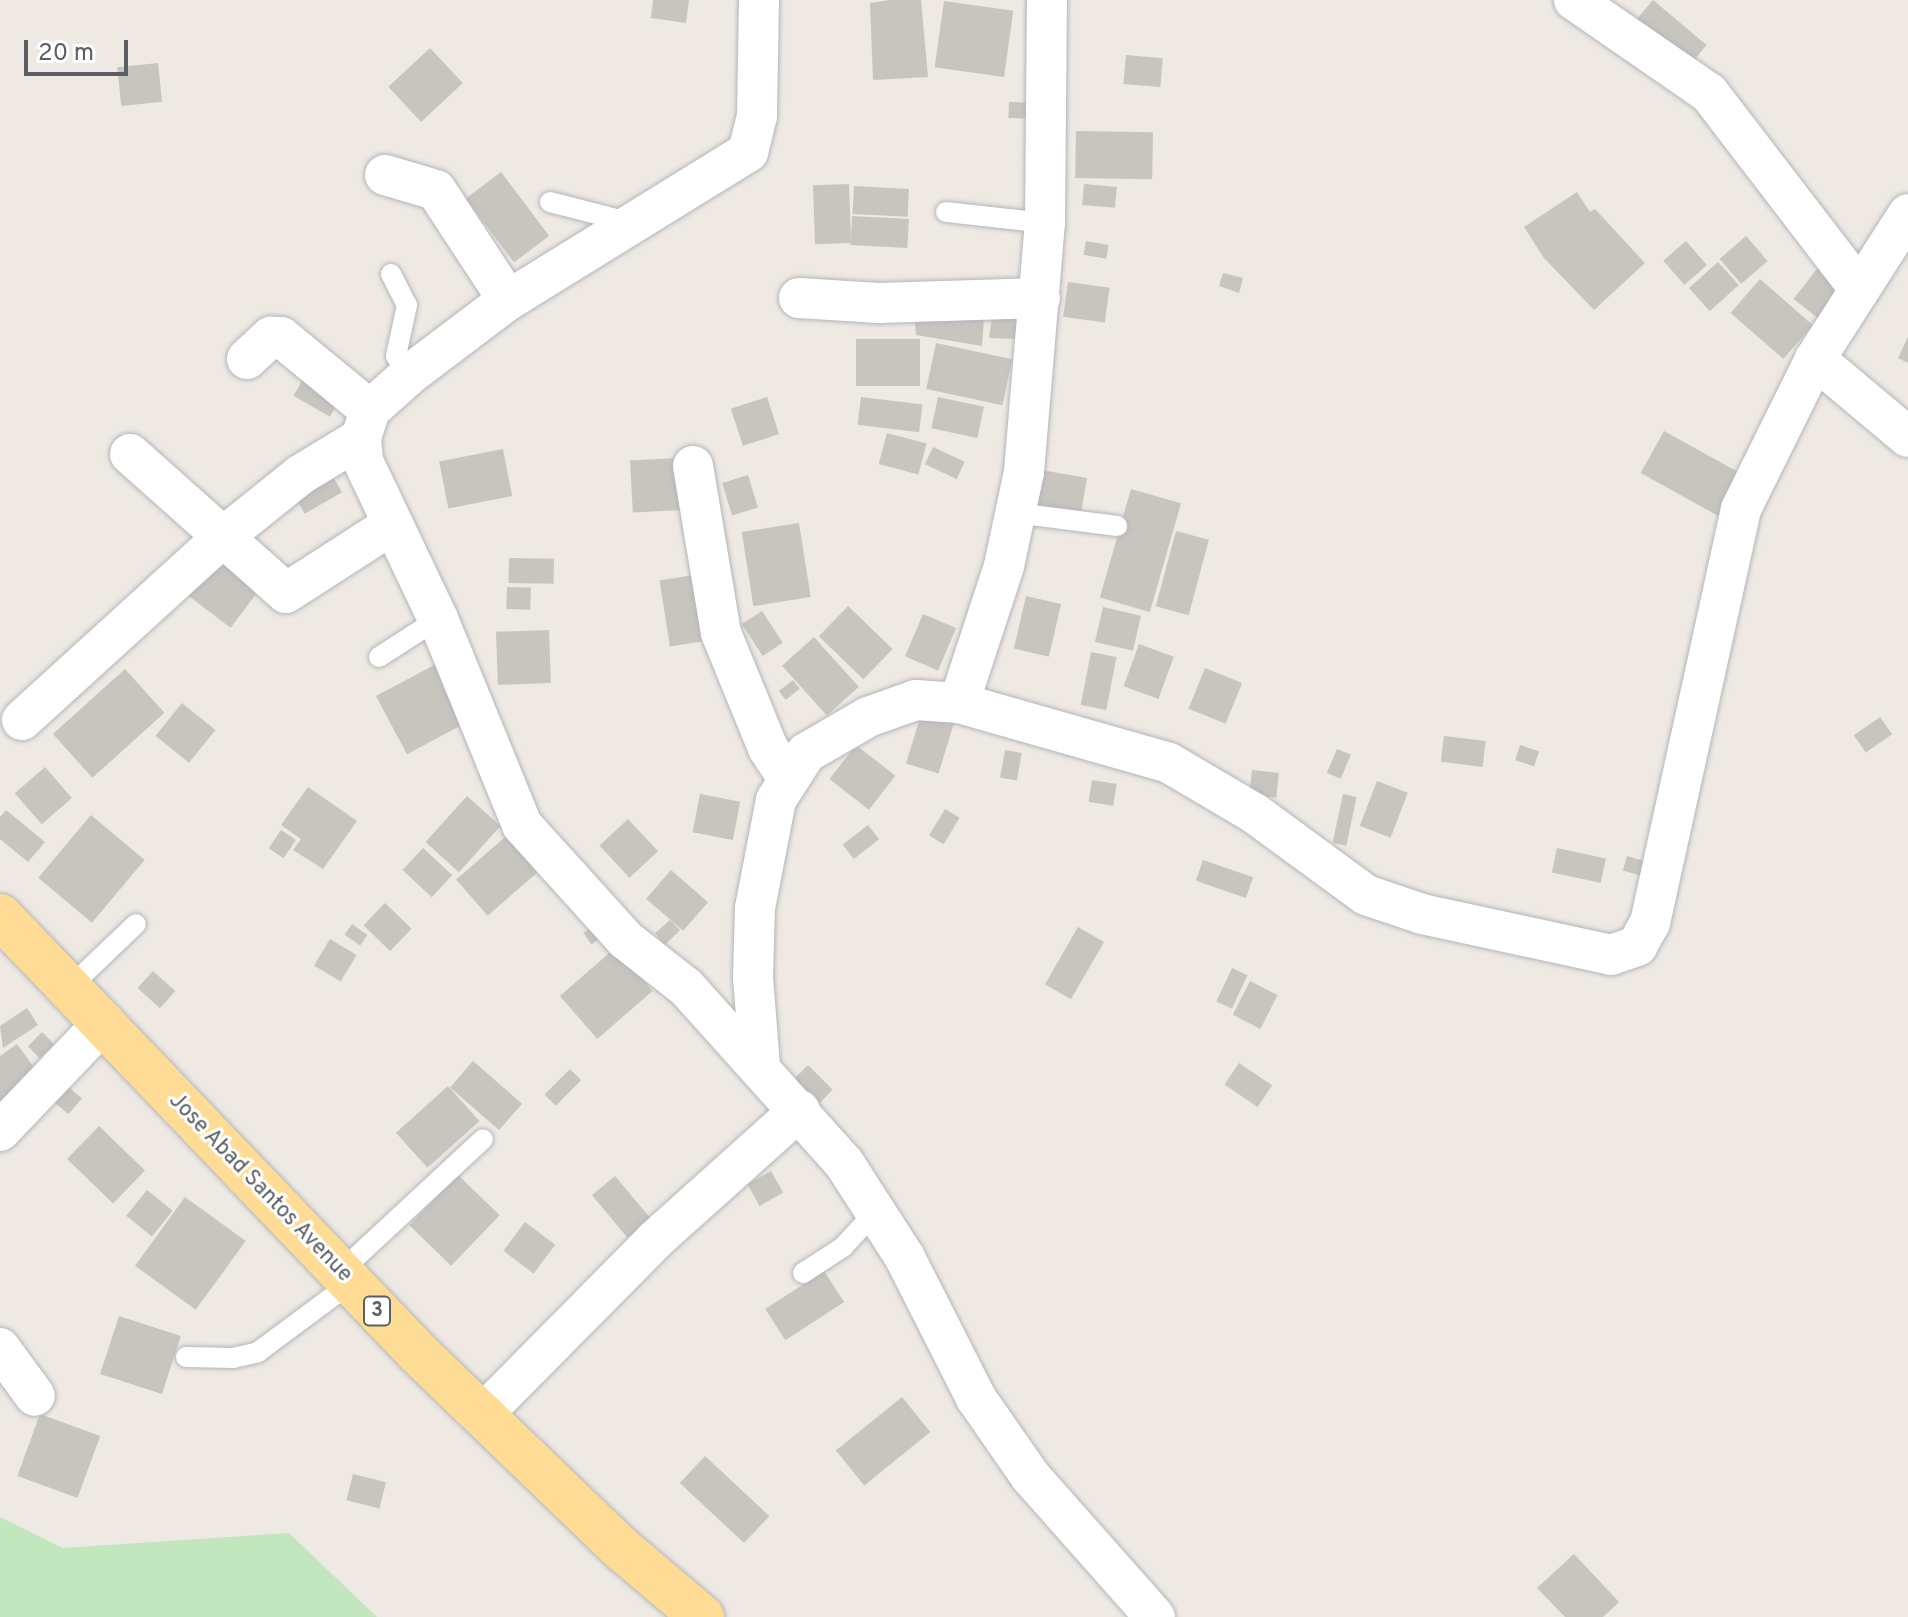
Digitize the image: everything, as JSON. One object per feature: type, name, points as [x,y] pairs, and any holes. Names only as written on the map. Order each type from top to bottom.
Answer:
[{"type":"highway","name":"Jose Abad Santos Avenue","points":[[0,916],[345,1277],[623,1550],[702,1617]]},
{"type":"street","points":[[22,720],[223,537],[366,424],[409,375],[508,300],[748,152],[757,116],[759,0]]},
{"type":"street","points":[[959,703],[1016,513],[1040,298],[1045,223],[1047,0]]},
{"type":"street","points":[[1574,0],[1709,93],[1858,287]]},
{"type":"street","points":[[385,175],[436,190],[508,300]]},
{"type":"street","points":[[760,1066],[753,978],[755,908],[776,800],[786,776],[806,753],[868,717],[916,700],[959,703],[1169,763],[1254,813],[1366,895],[1422,914],[1611,955],[1637,946],[1650,923],[1741,509],[1815,359],[1858,287],[1908,214]]},
{"type":"street","points":[[799,298],[879,303],[1040,298]]},
{"type":"street","points":[[247,359],[271,337],[281,337],[366,424],[363,461],[438,619],[522,825],[626,940],[686,987],[800,1110],[876,1211],[985,1411],[1031,1477],[1155,1617]]},
{"type":"street","points":[[1815,359],[1908,437]]},
{"type":"street","points":[[130,454],[286,593],[393,524]]},
{"type":"street","points":[[693,466],[721,633],[768,748],[786,776]]},
{"type":"street","points":[[0,1131],[104,1022]]},
{"type":"street","points":[[483,1414],[656,1239],[800,1110]]},
{"type":"street","points":[[0,1348],[35,1396]]},
{"type":"lane","points":[[550,202],[632,223]]},
{"type":"lane","points":[[946,212],[1045,223]]},
{"type":"lane","points":[[391,274],[407,305],[396,356],[409,375]]},
{"type":"lane","points":[[1016,513],[1117,526]]},
{"type":"lane","points":[[379,657],[438,619]]},
{"type":"lane","points":[[70,987],[136,924]]},
{"type":"lane","points":[[186,1357],[233,1358],[258,1352],[345,1277],[483,1139]]},
{"type":"lane","points":[[803,1273],[843,1247],[876,1211]]},
{"type":"green space","points":[[0,1517],[63,1548],[289,1533],[377,1617],[0,1617]]},
{"type":"building","points":[[653,0],[689,0],[686,23],[651,18]]},
{"type":"building","points":[[921,0],[928,77],[873,80],[870,3]]},
{"type":"building","points":[[1653,0],[1707,45],[1686,70],[1632,25]]},
{"type":"building","points":[[944,1],[1013,11],[1004,77],[935,67]]},
{"type":"building","points":[[430,48],[463,83],[421,122],[388,87]]},
{"type":"building","points":[[1126,55],[1163,58],[1160,87],[1123,84]]},
{"type":"building","points":[[158,63],[162,102],[121,106],[117,67]]},
{"type":"building","points":[[1009,102],[1032,103],[1031,119],[1008,118]]},
{"type":"building","points":[[1076,131],[1153,132],[1152,179],[1075,178]]},
{"type":"building","points":[[501,172],[549,236],[514,262],[466,198]]},
{"type":"building","points":[[849,184],[851,243],[815,244],[813,185]]},
{"type":"building","points":[[1084,184],[1117,187],[1115,208],[1082,205]]},
{"type":"building","points":[[854,186],[909,189],[907,217],[853,214]]},
{"type":"building","points":[[1577,192],[1590,212],[1595,209],[1645,263],[1594,310],[1544,258],[1524,227]]},
{"type":"building","points":[[852,216],[909,219],[907,248],[850,245]]},
{"type":"building","points":[[1746,236],[1768,261],[1741,284],[1720,259]]},
{"type":"building","points":[[1086,241],[1109,245],[1106,259],[1084,255]]},
{"type":"building","points":[[1686,241],[1707,265],[1684,285],[1663,261]]},
{"type":"building","points":[[1718,262],[1739,285],[1710,311],[1689,288]]},
{"type":"building","points":[[1820,265],[1849,288],[1823,322],[1794,299]]},
{"type":"building","points":[[1223,273],[1243,278],[1239,293],[1219,286]]},
{"type":"building","points":[[1760,279],[1813,325],[1783,359],[1730,313]]},
{"type":"building","points":[[1068,282],[1110,288],[1105,323],[1063,317]]},
{"type":"building","points":[[985,304],[982,346],[916,335],[914,310]]},
{"type":"building","points":[[1028,306],[1022,339],[989,338],[993,310]]},
{"type":"building","points":[[1908,337],[1908,363],[1898,358]]},
{"type":"building","points":[[856,339],[920,339],[920,386],[856,386]]},
{"type":"building","points":[[936,343],[1012,359],[1003,405],[926,389]]},
{"type":"building","points":[[309,369],[345,390],[330,417],[294,396]]},
{"type":"building","points":[[767,397],[779,434],[743,446],[731,409]]},
{"type":"building","points":[[861,397],[923,405],[919,432],[858,425]]},
{"type":"building","points":[[938,397],[984,407],[977,438],[931,428]]},
{"type":"building","points":[[1664,431],[1745,476],[1722,518],[1641,473]]},
{"type":"building","points":[[887,433],[927,444],[918,475],[879,464]]},
{"type":"building","points":[[933,447],[965,462],[957,479],[925,464]]},
{"type":"building","points":[[503,449],[512,496],[448,509],[439,461]]},
{"type":"building","points":[[678,458],[681,510],[633,512],[630,461]]},
{"type":"building","points":[[328,468],[342,492],[305,514],[291,490]]},
{"type":"building","points":[[1030,468],[1087,478],[1080,518],[1023,508]]},
{"type":"building","points":[[748,475],[758,508],[732,515],[722,483]]},
{"type":"building","points":[[1131,489],[1181,503],[1150,612],[1100,598]]},
{"type":"building","points":[[799,523],[811,597],[753,606],[742,532]]},
{"type":"building","points":[[1176,531],[1209,540],[1189,615],[1156,606]]},
{"type":"building","points":[[212,556],[258,591],[231,628],[184,593]]},
{"type":"building","points":[[509,558],[554,559],[554,584],[509,583]]},
{"type":"building","points":[[700,574],[710,640],[670,647],[660,580]]},
{"type":"building","points":[[507,587],[531,588],[530,610],[506,609]]},
{"type":"building","points":[[1026,596],[1061,604],[1049,657],[1014,649]]},
{"type":"building","points":[[848,606],[893,649],[863,679],[819,636]]},
{"type":"building","points":[[1103,607],[1141,616],[1133,651],[1095,642]]},
{"type":"building","points":[[762,611],[783,643],[763,656],[742,624]]},
{"type":"building","points":[[923,614],[956,628],[938,670],[905,656]]},
{"type":"building","points":[[549,630],[551,683],[498,685],[496,632]]},
{"type":"building","points":[[814,637],[859,687],[827,716],[782,666]]},
{"type":"building","points":[[1139,644],[1174,657],[1158,699],[1124,686]]},
{"type":"building","points":[[1091,652],[1117,657],[1106,710],[1081,705]]},
{"type":"building","points":[[436,664],[467,722],[407,754],[376,696]]},
{"type":"building","points":[[1205,668],[1242,683],[1226,724],[1189,709]]},
{"type":"building","points":[[125,669],[164,713],[92,778],[53,734]]},
{"type":"building","points":[[793,680],[800,689],[786,700],[779,691]]},
{"type":"building","points":[[182,703],[215,730],[189,763],[156,736]]},
{"type":"building","points":[[923,708],[956,718],[939,773],[906,763]]},
{"type":"building","points":[[1880,717],[1892,734],[1866,753],[1854,735]]},
{"type":"building","points":[[1444,736],[1486,741],[1483,767],[1441,762]]},
{"type":"building","points":[[856,745],[895,776],[869,810],[830,779]]},
{"type":"building","points":[[1520,745],[1539,751],[1534,766],[1515,760]]},
{"type":"building","points":[[1337,749],[1351,755],[1341,779],[1327,773]]},
{"type":"building","points":[[1005,750],[1022,753],[1017,781],[1000,778]]},
{"type":"building","points":[[45,767],[72,798],[42,824],[15,793]]},
{"type":"building","points":[[1252,770],[1279,773],[1276,798],[1249,795]]},
{"type":"building","points":[[1092,780],[1117,784],[1113,806],[1089,802]]},
{"type":"building","points":[[1377,781],[1408,793],[1391,838],[1360,826]]},
{"type":"building","points":[[308,787],[357,821],[323,869],[293,850],[301,839],[281,825]]},
{"type":"building","points":[[700,794],[740,802],[733,840],[693,832]]},
{"type":"building","points":[[1343,794],[1357,797],[1346,846],[1333,843]]},
{"type":"building","points":[[467,796],[500,826],[459,872],[426,842]]},
{"type":"building","points":[[945,809],[960,818],[944,844],[929,836]]},
{"type":"building","points":[[6,810],[45,842],[28,862],[0,839],[0,817]]},
{"type":"building","points":[[91,815],[145,860],[92,923],[38,878]]},
{"type":"building","points":[[628,819],[658,851],[629,878],[599,846]]},
{"type":"building","points":[[868,825],[879,839],[854,859],[843,845]]},
{"type":"building","points":[[281,830],[296,840],[284,858],[269,848]]},
{"type":"building","points":[[512,831],[543,867],[488,916],[456,880]]},
{"type":"building","points":[[423,848],[452,875],[432,897],[403,870]]},
{"type":"building","points":[[1557,848],[1606,858],[1601,883],[1552,872]]},
{"type":"building","points":[[1627,856],[1652,863],[1648,878],[1623,870]]},
{"type":"building","points":[[1203,860],[1253,877],[1246,898],[1196,881]]},
{"type":"building","points":[[671,870],[708,902],[683,931],[646,899]]},
{"type":"building","points":[[385,903],[412,929],[390,951],[363,925]]},
{"type":"building","points":[[670,920],[680,930],[665,945],[655,933]]},
{"type":"building","points":[[352,924],[368,935],[360,946],[345,935]]},
{"type":"building","points":[[593,926],[601,937],[592,944],[583,933]]},
{"type":"building","points":[[1078,927],[1104,942],[1071,999],[1045,984]]},
{"type":"building","points":[[330,939],[357,955],[341,982],[314,966]]},
{"type":"building","points":[[615,948],[652,991],[597,1039],[560,996]]},
{"type":"building","points":[[1232,968],[1247,975],[1232,1009],[1216,1002]]},
{"type":"building","points":[[153,971],[175,991],[160,1008],[138,988]]},
{"type":"building","points":[[1250,981],[1278,995],[1260,1029],[1233,1015]]},
{"type":"building","points":[[27,1008],[38,1025],[3,1048],[0,1026]]},
{"type":"building","points":[[42,1032],[54,1044],[40,1058],[28,1046]]},
{"type":"building","points":[[17,1044],[41,1077],[0,1103],[0,1056]]},
{"type":"building","points":[[473,1061],[522,1104],[499,1130],[450,1087]]},
{"type":"building","points":[[1239,1063],[1272,1085],[1258,1107],[1224,1085]]},
{"type":"building","points":[[808,1065],[833,1090],[812,1110],[787,1086]]},
{"type":"building","points":[[570,1069],[581,1080],[556,1106],[545,1094]]},
{"type":"building","points":[[59,1079],[82,1098],[68,1114],[46,1095]]},
{"type":"building","points":[[448,1086],[479,1121],[427,1168],[396,1133]]},
{"type":"building","points":[[99,1126],[145,1170],[113,1204],[67,1159]]},
{"type":"building","points":[[771,1171],[783,1193],[760,1206],[747,1184]]},
{"type":"building","points":[[458,1175],[500,1215],[451,1266],[409,1225]]},
{"type":"building","points":[[615,1176],[652,1220],[629,1239],[592,1195]]},
{"type":"building","points":[[147,1190],[173,1211],[152,1236],[126,1216]]},
{"type":"building","points":[[185,1197],[246,1241],[196,1310],[135,1266]]},
{"type":"building","points":[[525,1222],[555,1245],[534,1274],[503,1251]]},
{"type":"building","points":[[824,1271],[844,1302],[785,1340],[765,1309]]},
{"type":"building","points":[[119,1316],[181,1336],[162,1394],[100,1374]]},
{"type":"building","points":[[902,1397],[930,1432],[864,1485],[836,1450]]},
{"type":"building","points":[[40,1414],[100,1436],[78,1498],[17,1476]]},
{"type":"building","points":[[705,1456],[769,1516],[744,1543],[680,1483]]},
{"type":"building","points":[[353,1474],[386,1482],[379,1508],[346,1500]]},
{"type":"building","points":[[1574,1554],[1619,1602],[1603,1617],[1565,1617],[1537,1588]]}]
